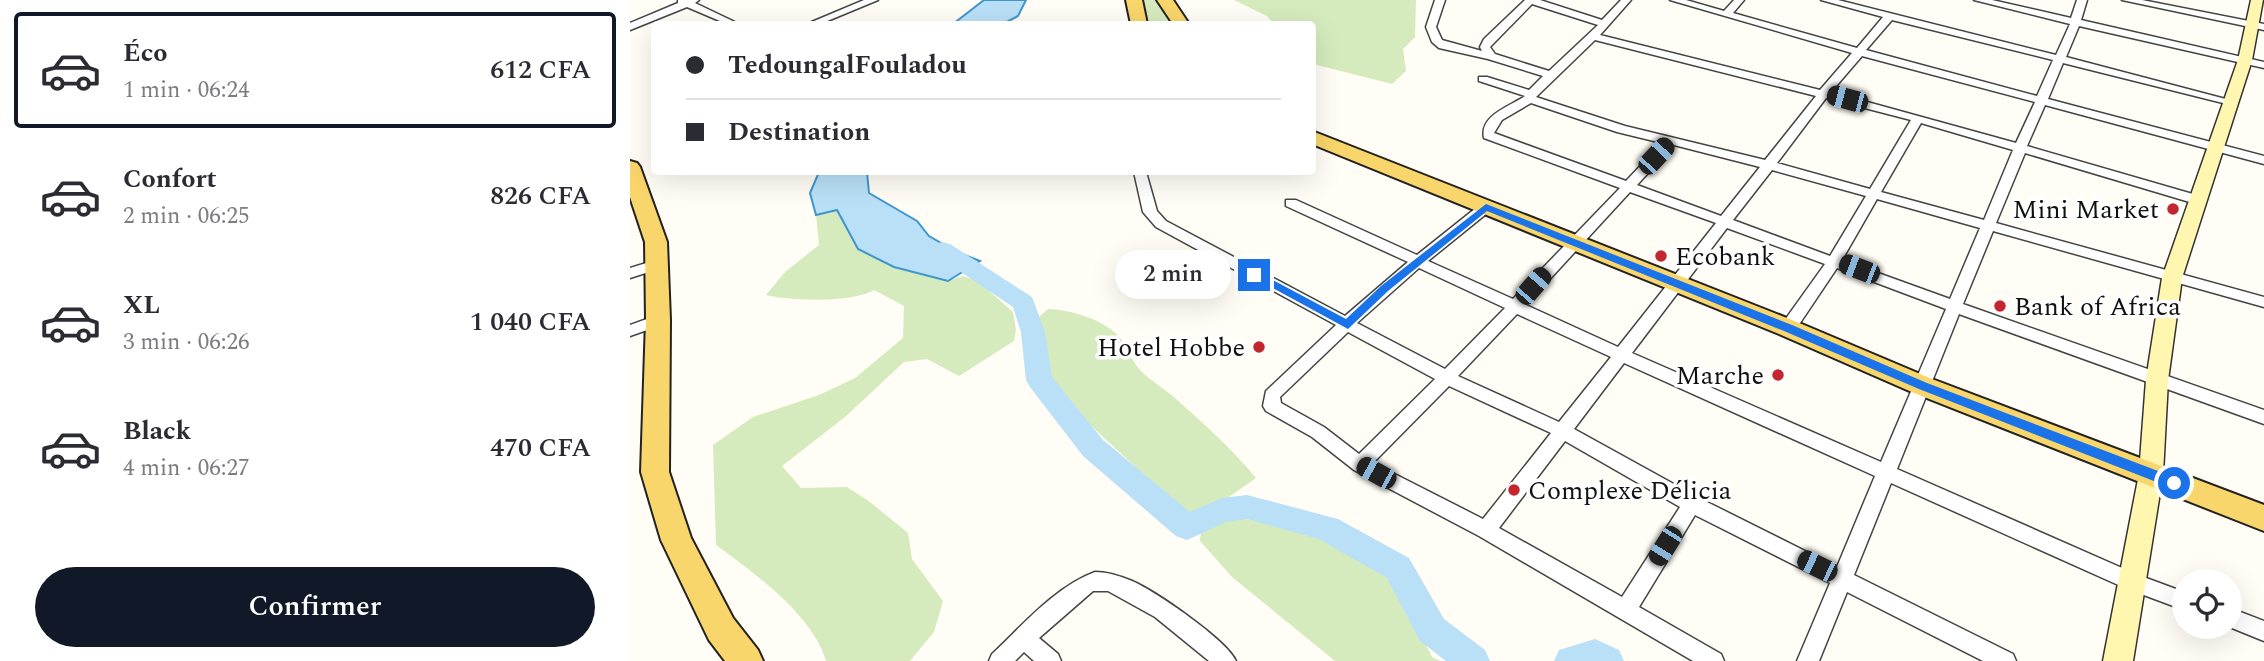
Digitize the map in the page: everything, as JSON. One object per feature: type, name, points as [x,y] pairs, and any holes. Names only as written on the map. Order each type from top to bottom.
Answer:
[{"type":"main road","points":[[1134,0],[1138,21]]},
{"type":"main road","points":[[1165,0],[1179,21]]},
{"type":"main road","points":[[2118,661],[2151,474],[2157,380],[2172,278],[2214,146],[2231,102],[2254,62],[2259,26],[2257,0]]},
{"type":"main road","points":[[1316,132],[1341,147]]},
{"type":"main road","points":[[1316,138],[1788,328],[1923,386],[2264,519]]},
{"type":"main road","points":[[630,167],[656,242],[656,265],[644,325],[654,378],[655,472],[676,540],[720,629],[746,661]]},
{"type":"street","points":[[820,21],[873,0]]},
{"type":"street","points":[[1440,0],[1431,27],[1437,42],[1443,46],[1491,56],[1550,75]]},
{"type":"street","points":[[1491,56],[1485,47],[1488,41],[1531,0],[1605,24]]},
{"type":"street","points":[[1626,0],[1594,36],[1550,75],[1531,97],[1495,120],[1488,135],[2264,417]]},
{"type":"street","points":[[1675,0],[2264,160]]},
{"type":"street","points":[[1727,14],[1739,0]]},
{"type":"street","points":[[1826,0],[2231,102]]},
{"type":"street","points":[[1979,0],[2254,62]]},
{"type":"street","points":[[1808,661],[1954,306],[2075,23],[2082,0]]},
{"type":"street","points":[[2127,0],[2259,26]]},
{"type":"street","points":[[630,27],[687,1],[728,21]]},
{"type":"street","points":[[1486,530],[1824,93],[1890,16]]},
{"type":"street","points":[[1594,36],[1918,118],[2198,200]]},
{"type":"street","points":[[1483,79],[1568,114],[1769,165],[2264,302]]},
{"type":"street","points":[[1788,328],[1835,260],[1918,118]]},
{"type":"street","points":[[1360,465],[1448,379],[1572,243],[1671,141]]},
{"type":"street","points":[[1141,175],[1150,212],[1161,224],[1448,379],[1562,431],[1692,504],[2005,661]]},
{"type":"street","points":[[1291,203],[1885,473],[2132,582],[2172,597]]},
{"type":"street","points":[[1486,207],[1418,260],[1272,395],[1272,406],[1318,432],[1360,465],[1486,530],[1713,661]]},
{"type":"street","points":[[630,273],[656,265]]},
{"type":"street","points":[[1626,609],[1692,504]]},
{"type":"street","points":[[1000,661],[1075,594],[1094,581],[1115,582],[1177,620],[1225,661]]},
{"type":"street","points":[[2242,623],[2264,631]]},
{"type":"street","points":[[1024,639],[1050,661]]},
{"type":"green space","points":[[1142,0],[1157,0],[1170,21],[1146,21]]},
{"type":"green space","points":[[1234,0],[1416,0],[1415,37],[1403,49],[1406,71],[1392,84],[1316,65],[1316,21],[1271,21],[1267,16]]},
{"type":"green space","points":[[837,209],[858,249],[948,281],[963,276],[979,282],[1013,312],[1016,330],[1014,341],[959,376],[927,359],[904,362],[845,417],[782,466],[801,488],[847,487],[908,533],[912,559],[943,601],[934,632],[910,661],[826,661],[819,644],[795,611],[764,582],[716,545],[713,445],[753,417],[819,395],[855,378],[903,338],[904,306],[874,290],[851,297],[821,300],[766,295],[785,272],[819,245],[816,215]]},
{"type":"green space","points":[[1048,309],[1087,317],[1115,333],[1141,371],[1207,427],[1256,478],[1209,511],[1188,516],[1057,394],[1046,374],[1043,336],[1038,318]]},
{"type":"green space","points":[[1229,516],[1319,532],[1395,583],[1432,657],[1440,661],[1335,661],[1232,577],[1200,541],[1202,519]]},
{"type":"water","points":[[984,0],[1026,0],[1018,16],[1009,21],[957,21]]},
{"type":"water","points":[[818,175],[867,175],[869,193],[917,221],[929,236],[980,261],[948,281],[894,267],[858,249],[837,210],[816,215],[810,193]]},
{"type":"waterway","points":[[942,249],[1024,303],[1033,332],[1039,380],[1093,448],[1187,527],[1222,510],[1247,507],[1327,528],[1398,568],[1432,630],[1473,661]]},
{"type":"waterway","points":[[1571,661],[1595,655],[1607,661]]},
{"type":"place","name":"Mini Market","points":[[2173,209]]},
{"type":"place","name":"Ecobank","points":[[1661,256]]},
{"type":"place","name":"Bank of Africa","points":[[2000,306]]},
{"type":"place","name":"Hotel Hobbe","points":[[1259,347]]},
{"type":"place","name":"Marche","points":[[1778,375]]},
{"type":"place","name":"Complexe Délicia","points":[[1514,490]]},
{"type":"route","points":[[1254,275],[1348,325],[1385,288],[1486,207],[1788,328],[1923,386],[2174,483]]}]
